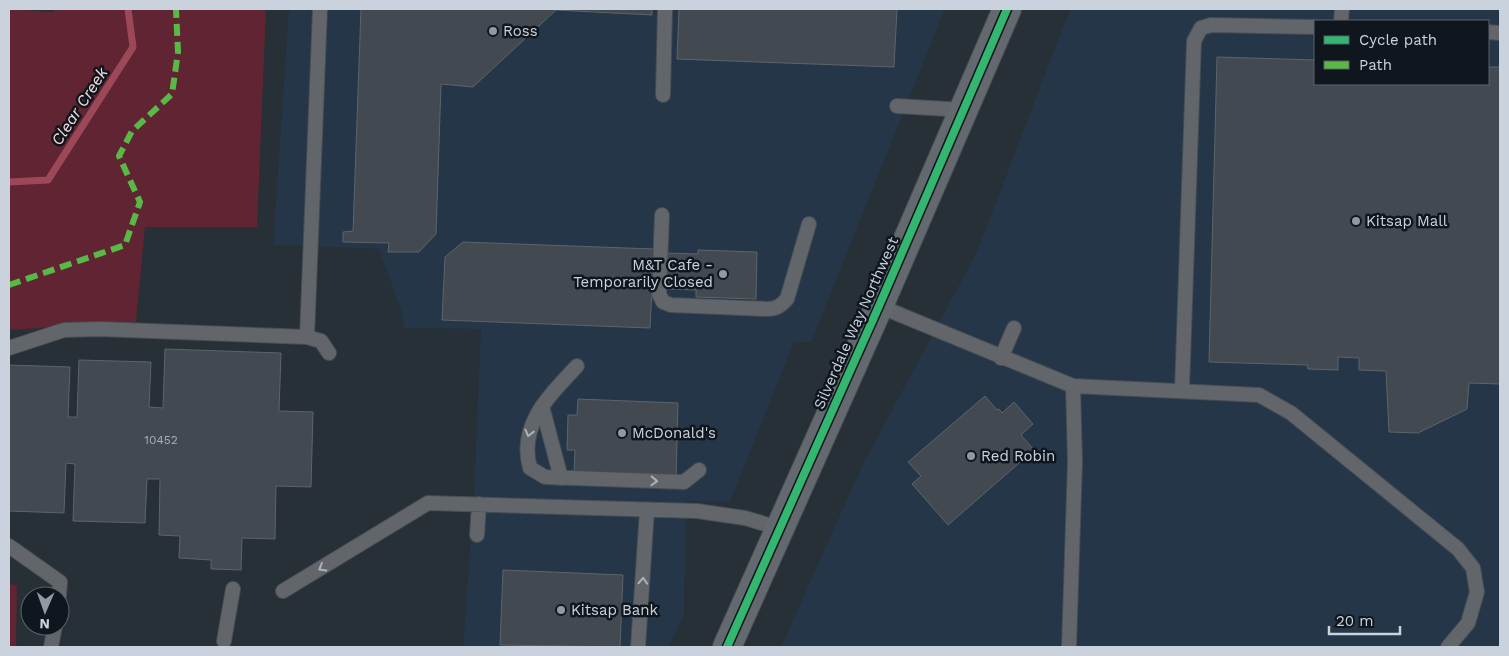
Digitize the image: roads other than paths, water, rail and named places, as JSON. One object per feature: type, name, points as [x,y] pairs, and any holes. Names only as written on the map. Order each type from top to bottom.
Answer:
[{"type":"main road","name":"Silverdale Way Northwest","points":[[727,647],[879,306],[1007,9]]},
{"type":"lane","points":[[307,337],[320,9]]},
{"type":"lane","points":[[663,95],[665,9]]},
{"type":"lane","points":[[1182,390],[1194,41],[1201,28],[1211,25],[1314,28]]},
{"type":"lane","points":[[897,106],[964,110]]},
{"type":"lane","points":[[662,215],[659,294],[663,302],[672,305],[767,309],[775,309],[782,305],[787,299],[809,224]]},
{"type":"lane","points":[[879,306],[1001,358],[1073,386],[1259,395],[1291,413],[1458,549],[1473,568],[1477,592],[1468,623],[1448,647]]},
{"type":"lane","points":[[1001,358],[1014,328]]},
{"type":"lane","points":[[9,348],[64,330],[99,329],[307,337],[321,341],[329,352]]},
{"type":"lane","points":[[577,366],[542,406],[532,421],[525,451],[530,468],[545,477],[684,482],[699,470]]},
{"type":"lane","points":[[1069,647],[1075,462],[1073,386]]},
{"type":"lane","points":[[542,406],[561,478]]},
{"type":"lane","points":[[283,591],[428,504],[697,511],[745,518],[779,528]]},
{"type":"lane","points":[[477,536],[479,504]]},
{"type":"lane","points":[[638,647],[647,510]]},
{"type":"lane","points":[[9,546],[56,586]]},
{"type":"lane","points":[[224,641],[233,590]]},
{"type":"waterway","name":"Clear Creek","points":[[9,182],[48,180],[133,47],[128,9]]},
{"type":"place","name":"Ross","points":[[493,31]]},
{"type":"place","name":"Kitsap Mall","points":[[1356,221]]},
{"type":"place","name":"M&T Cafe - Temporarily Closed","points":[[723,274]]},
{"type":"place","name":"McDonald's","points":[[622,433]]},
{"type":"place","name":"Red Robin","points":[[971,456]]},
{"type":"place","name":"Kitsap Bank","points":[[561,610]]}]
